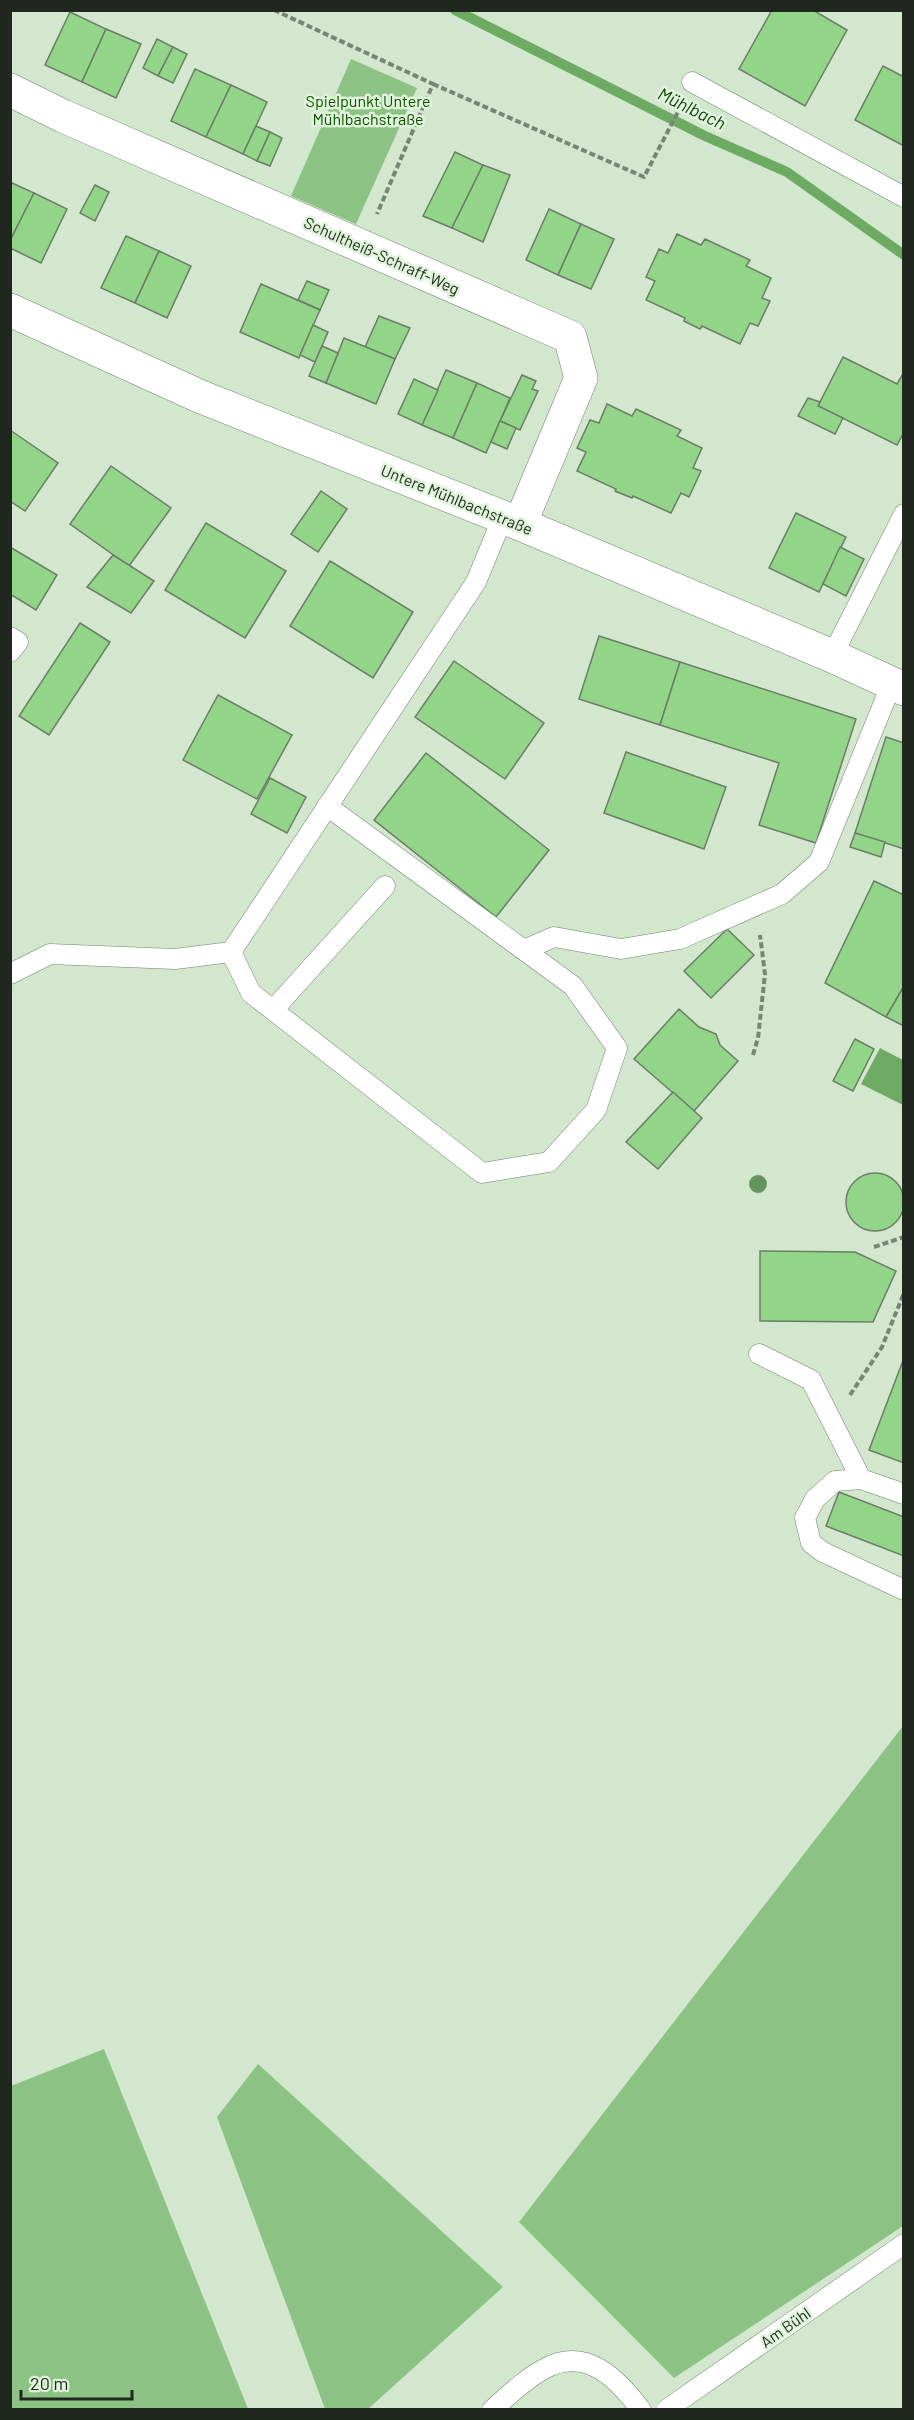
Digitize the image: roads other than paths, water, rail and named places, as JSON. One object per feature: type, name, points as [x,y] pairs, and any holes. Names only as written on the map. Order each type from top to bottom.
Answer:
[{"type":"main road","name":"Schultheiß-Schraff-Weg","points":[[10,90],[63,116],[570,337],[581,378],[511,521]]},
{"type":"main road","name":"Untere Mühlbachstraße","points":[[14,319],[511,521],[898,686]]},
{"type":"lane","points":[[692,82],[903,197]]},
{"type":"lane","points":[[832,656],[903,514]]},
{"type":"lane","points":[[10,974],[50,954],[175,959],[231,952],[477,582],[511,521]]},
{"type":"lane","points":[[10,637],[18,642],[10,652]]},
{"type":"lane","points":[[524,950],[554,937],[621,950],[680,939],[782,894],[819,862],[898,686]]},
{"type":"lane","points":[[231,952],[252,993],[482,1173],[549,1162],[596,1110],[617,1048],[573,986],[327,806]]},
{"type":"lane","points":[[273,1010],[385,886]]},
{"type":"lane","points":[[759,1354],[811,1380],[861,1479]]},
{"type":"lane","points":[[903,1494],[861,1479],[835,1481],[815,1499],[805,1518],[811,1543],[823,1552],[903,1590]]},
{"type":"lane","name":"Am Bühl","points":[[666,2409],[903,2244]]},
{"type":"lane","points":[[492,2409],[541,2370],[556,2363],[572,2362],[594,2366],[612,2375],[640,2409]]},
{"type":"waterway","name":"Mühlbach","points":[[455,10],[705,136],[787,172],[904,255]]},
{"type":"park label","name":"Spielpunkt Untere Mühlbachstraße","points":[[368,109]]}]
